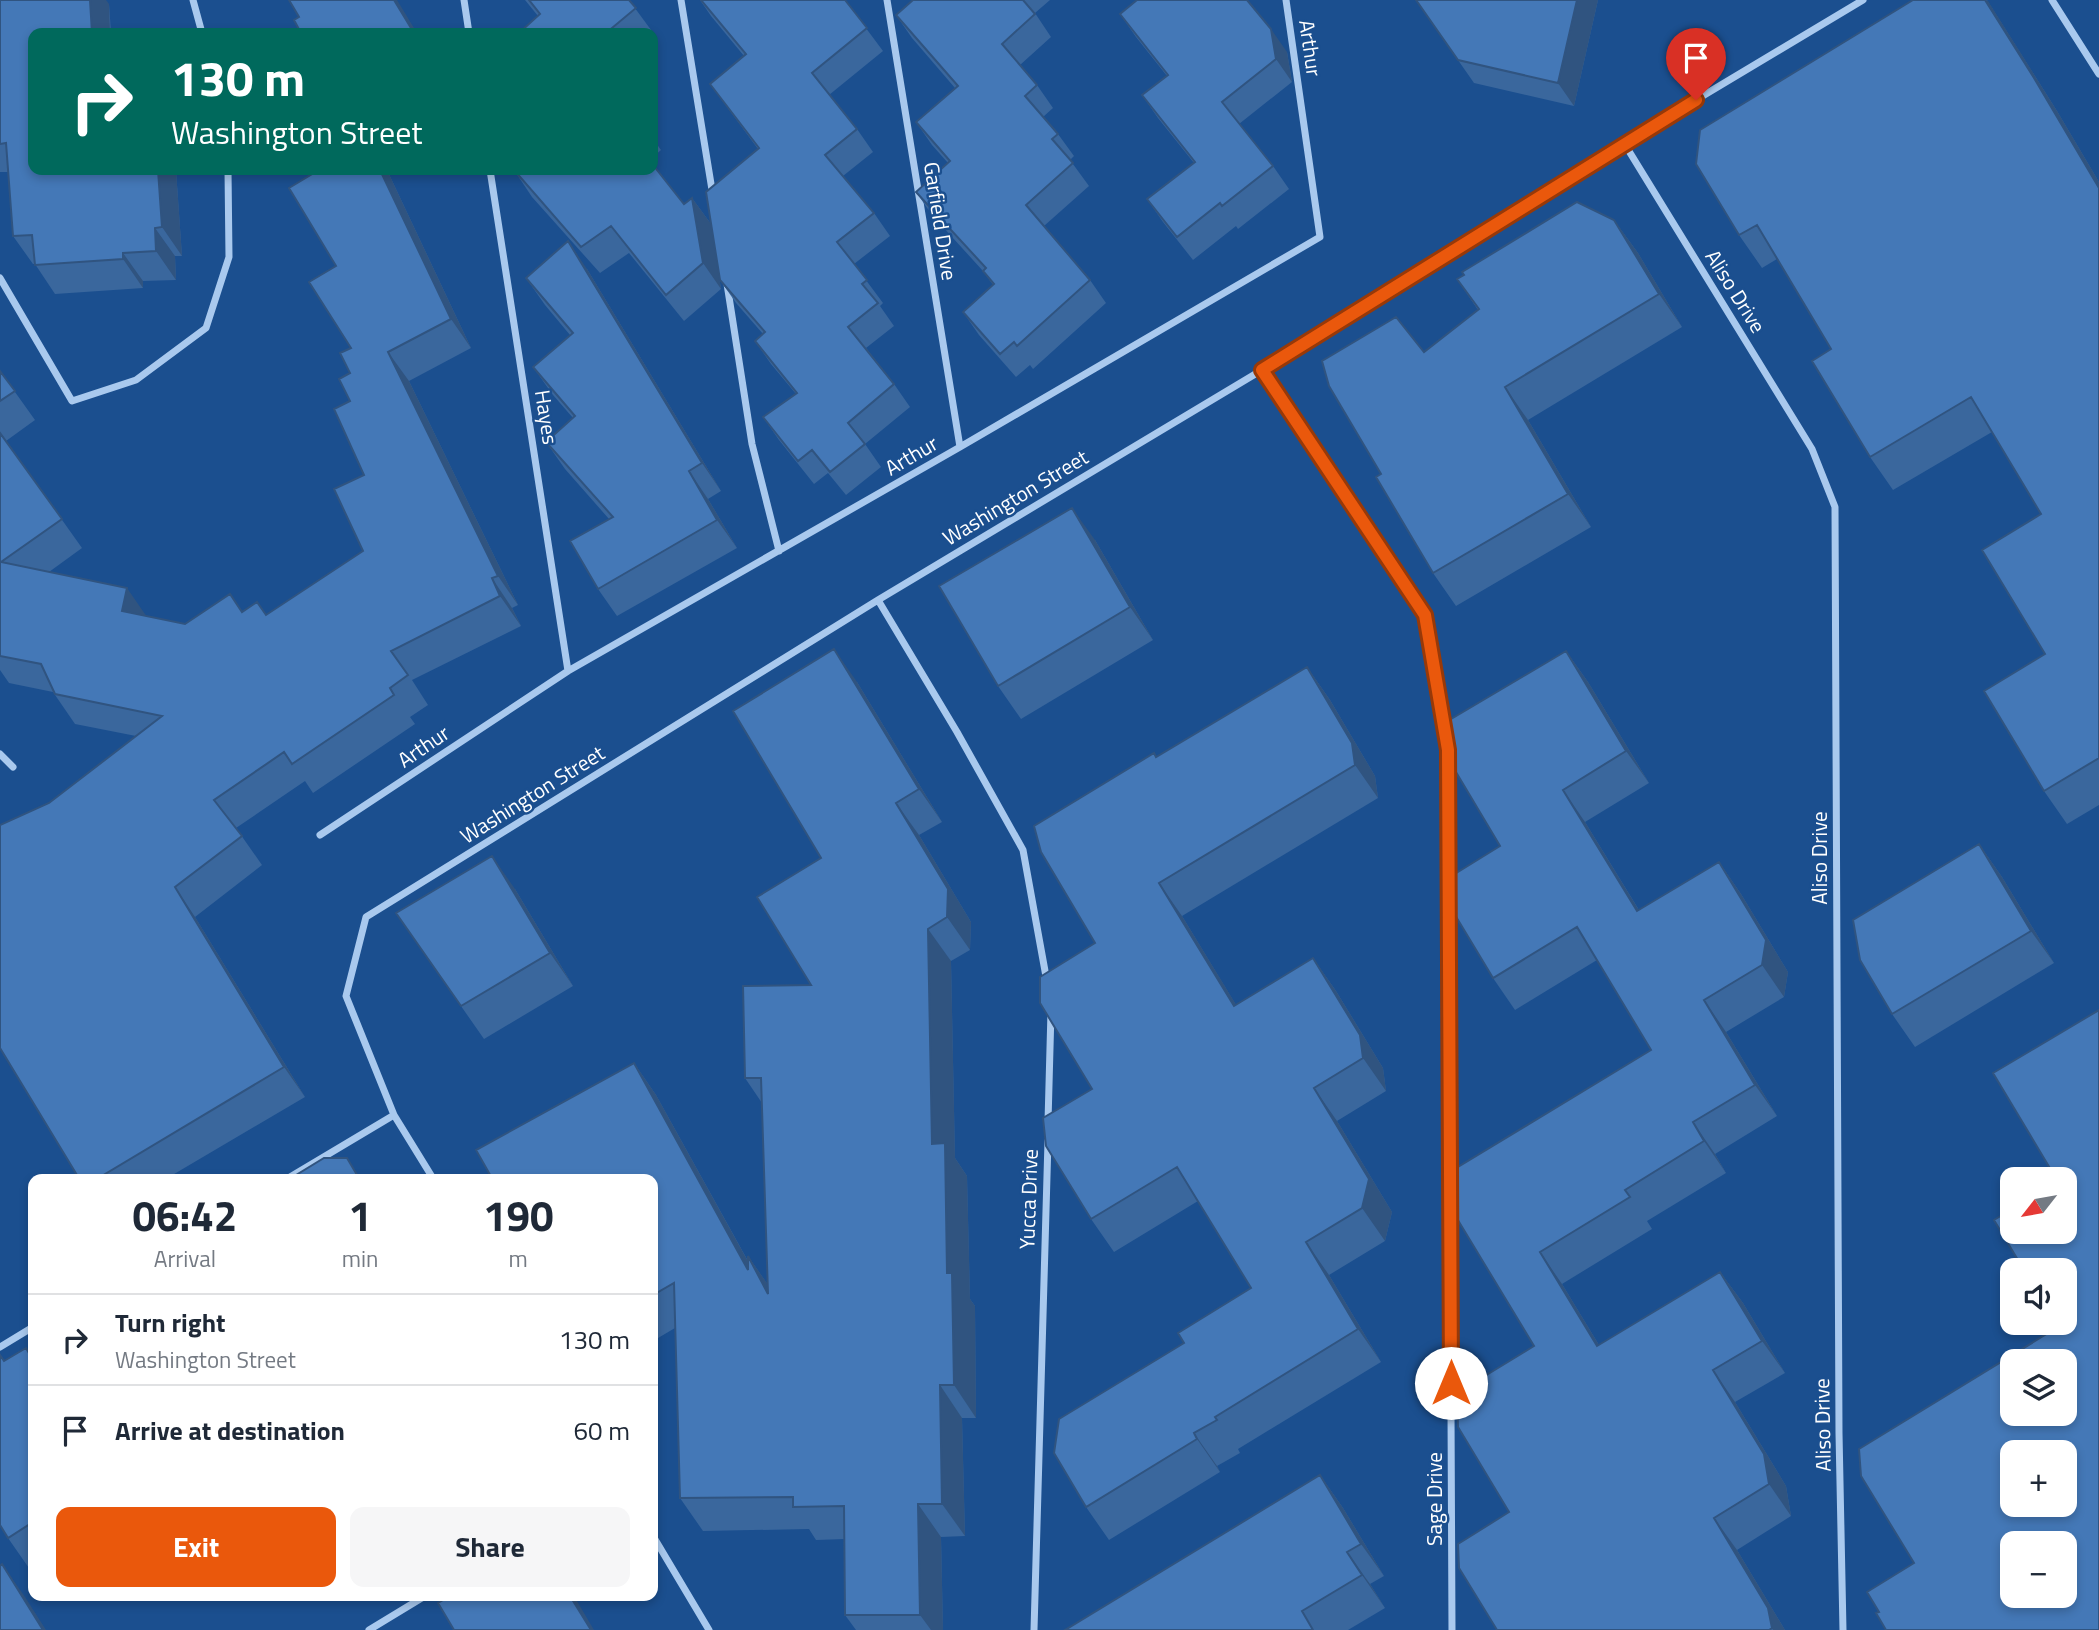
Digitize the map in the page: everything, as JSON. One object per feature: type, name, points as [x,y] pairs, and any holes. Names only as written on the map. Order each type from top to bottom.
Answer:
[{"type":"street","points":[[193,0],[201,28]]},
{"type":"street","points":[[464,0],[468,28]]},
{"type":"street","points":[[681,0],[713,202]]},
{"type":"street","name":"Garfield Drive","points":[[887,0],[960,447]]},
{"type":"street","name":"Arthur","points":[[320,835],[568,670],[960,447],[1320,237],[1286,0]]},
{"type":"street","name":"Washington Street","points":[[430,1174],[394,1115],[346,996],[366,917],[877,600],[1262,370],[1624,143],[1863,0]]},
{"type":"street","points":[[2052,0],[2099,74]]},
{"type":"street","name":"Aliso Drive","points":[[1624,143],[1812,449],[1835,507],[1839,1419],[1843,1630]]},
{"type":"street","points":[[0,278],[72,401],[136,380],[206,328],[229,257],[228,175]]},
{"type":"street","name":"Hayes","points":[[492,175],[568,670]]},
{"type":"street","points":[[724,269],[752,444],[779,551]]},
{"type":"street","name":"Sage Drive","points":[[1262,370],[1425,615],[1448,750],[1452,1630]]},
{"type":"street","points":[[877,600],[957,732],[1023,850],[1049,993]]},
{"type":"street","points":[[0,754],[13,767]]},
{"type":"street","name":"Yucca Drive","points":[[1034,1630],[1052,1006]]},
{"type":"street","points":[[295,1174],[394,1115]]},
{"type":"street","points":[[0,1347],[28,1330]]},
{"type":"street","points":[[658,1544],[709,1630]]},
{"type":"street","points":[[369,1630],[417,1601]]},
{"type":"building","points":[[0,0],[90,0],[92,28],[28,28],[28,175],[158,175],[162,227],[155,228],[156,251],[123,253],[123,259],[35,265],[32,235],[13,236],[6,143],[0,144]]},
{"type":"building","points":[[289,0],[394,0],[411,28],[298,28],[294,20],[299,17]]},
{"type":"building","points":[[529,0],[629,0],[636,8],[612,28],[525,28],[540,14]]},
{"type":"building","points":[[701,0],[845,0],[867,28],[812,73],[857,129],[825,155],[874,213],[837,242],[867,280],[862,284],[878,303],[848,327],[894,384],[848,423],[865,444],[830,472],[812,450],[798,461],[763,417],[797,393],[755,341],[765,332],[720,280],[706,192],[759,148],[710,84],[746,54]]},
{"type":"building","points":[[913,0],[1023,0],[1035,14],[1002,44],[1037,85],[1025,96],[1058,134],[1052,139],[1073,163],[1026,205],[1090,280],[1017,346],[1014,342],[1000,354],[963,312],[994,284],[983,271],[986,268],[916,192],[950,161],[916,122],[958,86],[896,15]]},
{"type":"building","points":[[1137,0],[1247,0],[1271,29],[1276,59],[1222,102],[1273,166],[1177,237],[1147,199],[1195,162],[1142,95],[1168,75],[1120,14]]},
{"type":"building","points":[[1416,0],[1577,0],[1558,83],[1458,60]]},
{"type":"building","points":[[1913,0],[1985,0],[2099,188],[2099,758],[2044,791],[1984,691],[2045,654],[1982,550],[2041,514],[1971,397],[1870,457],[1812,361],[1831,349],[1757,225],[1739,235],[1696,164],[1700,130]]},
{"type":"building","points":[[658,171],[684,204],[692,198],[703,263],[666,295],[611,226],[581,247],[518,175],[658,175]]},
{"type":"building","points":[[311,175],[382,175],[451,319],[388,352],[498,576],[492,578],[500,596],[391,651],[408,675],[390,688],[394,695],[292,764],[284,752],[214,800],[242,836],[175,887],[284,1067],[105,1174],[76,1174],[0,1048],[0,825],[49,803],[162,716],[55,694],[41,664],[0,656],[0,433],[62,519],[1,562],[127,588],[122,611],[185,624],[230,594],[242,612],[257,602],[266,615],[363,551],[334,489],[364,475],[334,409],[350,401],[339,379],[350,373],[340,353],[351,348],[309,282],[336,266],[289,188]]},
{"type":"building","points":[[1577,202],[1614,220],[1659,294],[1505,387],[1568,494],[1433,573],[1376,477],[1381,474],[1329,386],[1322,361],[1396,317],[1424,352],[1479,309],[1457,279],[1464,275],[1462,272]]},
{"type":"building","points":[[568,241],[702,463],[689,471],[717,520],[598,589],[570,541],[613,517],[546,442],[575,416],[533,367],[573,333],[526,278]]},
{"type":"building","points":[[0,371],[15,391],[0,401]]},
{"type":"building","points":[[1072,508],[1130,607],[998,686],[939,586]]},
{"type":"building","points":[[834,649],[919,789],[896,803],[948,889],[947,917],[928,929],[932,1144],[945,1143],[947,1273],[952,1273],[954,1385],[940,1385],[942,1504],[918,1504],[920,1615],[845,1615],[844,1506],[793,1507],[793,1497],[680,1498],[674,1283],[658,1292],[658,1174],[490,1174],[476,1150],[634,1063],[748,1270],[748,1256],[768,1294],[761,1078],[745,1078],[743,986],[811,985],[757,897],[821,858],[733,711]]},
{"type":"building","points":[[1566,651],[1626,751],[1563,790],[1637,911],[1719,862],[1766,940],[1762,965],[1704,1000],[1755,1085],[1693,1122],[1704,1141],[1625,1190],[1630,1197],[1540,1252],[1597,1346],[1720,1272],[1762,1341],[1713,1370],[1764,1454],[1769,1484],[1714,1518],[1768,1608],[1772,1628],[1769,1630],[1497,1630],[1459,1568],[1458,1544],[1509,1512],[1458,1427],[1457,1393],[1534,1346],[1450,1207],[1458,1167],[1651,1050],[1577,927],[1493,978],[1449,905],[1445,880],[1500,846],[1447,757],[1441,725]]},
{"type":"building","points":[[1307,667],[1352,743],[1355,765],[1159,883],[1234,1006],[1313,958],[1360,1035],[1363,1058],[1314,1088],[1369,1179],[1362,1208],[1306,1242],[1358,1329],[1215,1417],[1217,1420],[1194,1433],[1197,1439],[1086,1507],[1054,1453],[1059,1419],[1184,1343],[1178,1333],[1251,1288],[1177,1167],[1091,1219],[1046,1146],[1043,1118],[1092,1089],[1040,1003],[1040,977],[1095,943],[1041,852],[1034,826],[1154,753],[1156,757]]},
{"type":"building","points":[[1979,844],[2031,931],[1892,1014],[1860,960],[1853,920]]},
{"type":"building","points":[[492,856],[550,953],[461,1006],[396,913]]},
{"type":"building","points":[[2099,1010],[2099,1630],[1886,1630],[1867,1592],[1914,1563],[1861,1476],[1859,1449],[2000,1363],[2000,1426],[2077,1426],[2077,1349],[2022,1349],[2045,1335],[2077,1335],[2077,1258],[2017,1258],[2008,1244],[2077,1244],[2077,1167],[2049,1167],[1993,1073]]},
{"type":"building","points":[[324,1158],[347,1158],[356,1174],[298,1174]]},
{"type":"building","points":[[2000,1216],[2000,1230],[1994,1220]]},
{"type":"building","points":[[26,1348],[28,1351],[28,1525],[8,1538],[0,1525],[0,1355],[4,1361]]},
{"type":"building","points":[[1320,1475],[1361,1544],[1347,1552],[1362,1575],[1302,1611],[1313,1630],[1065,1630]]},
{"type":"building","points":[[2,1564],[43,1630],[0,1630]]},
{"type":"building","points":[[573,1601],[591,1630],[454,1630],[438,1603]]},
{"type":"route","points":[[1451,1383],[1448,750],[1425,615],[1262,370],[1696,100]]}]
